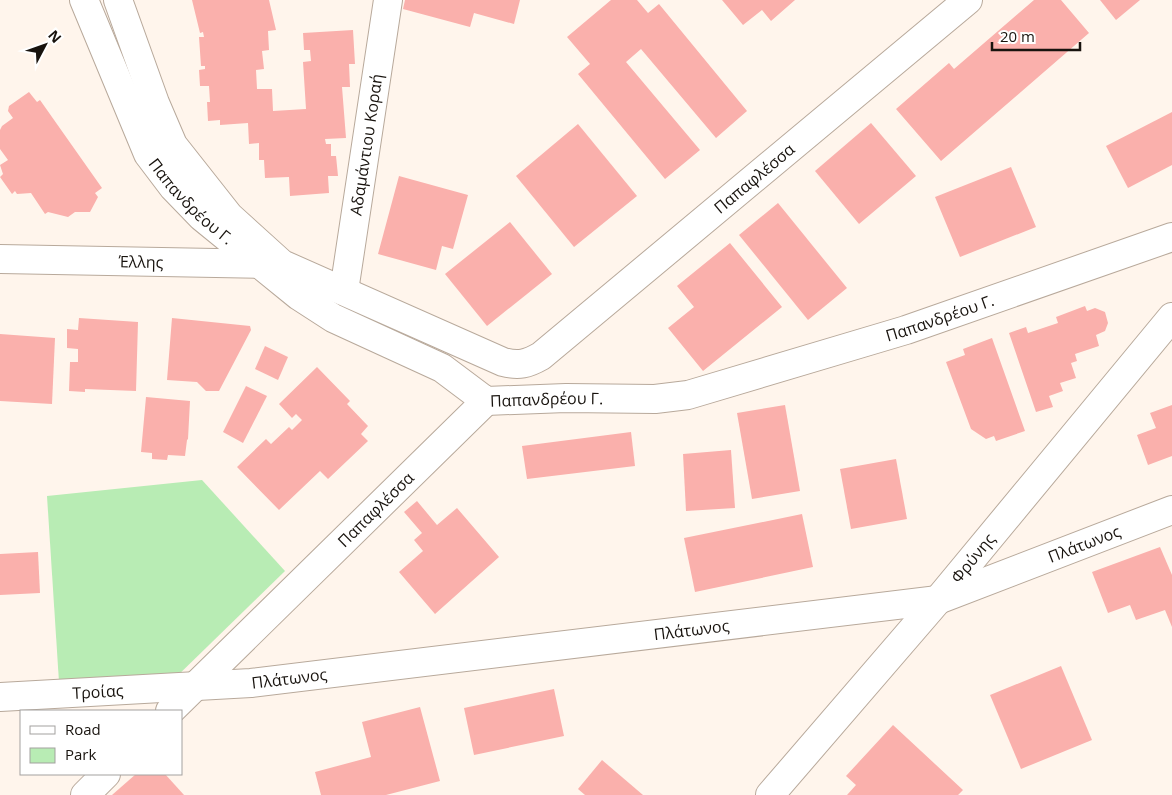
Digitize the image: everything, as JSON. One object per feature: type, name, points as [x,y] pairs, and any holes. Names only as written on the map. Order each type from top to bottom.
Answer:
[{"type":"street","name":"Παπανδρέου Γ.","points":[[84,0],[148,154],[172,186],[202,217],[270,264],[344,291],[472,347]]},
{"type":"street","name":"Παπανδρέου Γ.","points":[[118,0],[155,103],[173,145],[229,216],[299,296],[333,318],[442,368],[486,401],[566,398],[655,399],[688,395],[725,386],[906,330],[1172,237]]},
{"type":"street","name":"Αδαμάντιου Κοραή","points":[[344,291],[388,0]]},
{"type":"street","name":"Παπαφλέσσα","points":[[472,347],[503,362],[516,365],[526,364],[541,356],[968,0]]},
{"type":"street","name":"Έλλης","points":[[0,259],[270,264]]},
{"type":"street","name":"Φρύνης","points":[[770,795],[938,600],[1172,317]]},
{"type":"street","points":[[472,347],[486,401]]},
{"type":"street","points":[[541,356],[542,374],[547,384],[566,398]]},
{"type":"street","name":"Παπαφλέσσα","points":[[171,710],[486,401]]},
{"type":"street","name":"Πλάτωνος","points":[[196,686],[251,683],[938,600],[1172,510]]},
{"type":"street","name":"Τροίας","points":[[0,697],[196,686]]},
{"type":"street","points":[[85,795],[105,775]]},
{"type":"green space","points":[[202,480],[285,571],[171,682],[59,682],[47,496]]},
{"type":"building","points":[[192,0],[269,0],[276,30],[268,31],[269,50],[262,51],[264,69],[256,70],[257,89],[272,89],[273,111],[306,109],[303,62],[311,61],[310,50],[304,50],[303,33],[353,30],[355,64],[349,64],[350,87],[342,87],[346,138],[325,139],[326,144],[331,144],[331,156],[336,156],[338,176],[328,176],[329,193],[290,196],[289,177],[265,178],[264,160],[259,160],[259,143],[249,144],[248,123],[220,125],[220,120],[208,121],[207,102],[210,102],[209,86],[200,86],[199,70],[205,69],[205,66],[201,66],[199,37],[204,37],[203,32],[200,33]]},
{"type":"building","points":[[405,0],[520,0],[514,24],[474,13],[470,27],[403,9]]},
{"type":"building","points":[[611,0],[637,0],[648,13],[659,4],[747,111],[716,138],[641,49],[626,62],[700,150],[665,179],[578,74],[590,64],[567,37]]},
{"type":"building","points":[[722,0],[795,0],[771,21],[762,10],[743,25]]},
{"type":"building","points":[[1034,0],[1061,0],[1089,33],[941,161],[896,109],[949,63],[954,69]]},
{"type":"building","points":[[1100,0],[1140,0],[1116,20]]},
{"type":"building","points":[[29,92],[37,102],[40,100],[102,188],[95,193],[98,197],[90,212],[75,212],[68,217],[48,212],[45,214],[31,193],[17,194],[15,191],[12,194],[0,177],[3,174],[0,165],[8,160],[0,149],[0,130],[2,126],[13,118],[8,111],[9,106]]},
{"type":"building","points":[[1172,112],[1172,165],[1128,188],[1106,146]]},
{"type":"building","points":[[871,123],[916,176],[859,224],[815,171]]},
{"type":"building","points":[[578,124],[637,196],[574,247],[516,176]]},
{"type":"building","points":[[1011,167],[1036,227],[960,257],[935,197]]},
{"type":"building","points":[[399,176],[468,195],[453,249],[442,246],[436,270],[378,254]]},
{"type":"building","points":[[778,203],[847,288],[808,320],[739,235]]},
{"type":"building","points":[[510,222],[552,274],[487,326],[445,274]]},
{"type":"building","points":[[730,243],[782,307],[703,371],[668,328],[694,307],[677,286]]},
{"type":"building","points":[[1085,306],[1087,311],[1095,308],[1105,312],[1108,323],[1105,331],[1096,335],[1099,346],[1075,354],[1077,361],[1071,363],[1076,378],[1060,383],[1063,391],[1049,396],[1053,407],[1036,412],[1009,333],[1026,327],[1028,333],[1058,323],[1056,317]]},
{"type":"building","points":[[79,318],[138,322],[136,391],[85,389],[85,392],[69,391],[70,362],[78,362],[78,349],[67,348],[67,329],[78,330]]},
{"type":"building","points":[[172,318],[250,326],[251,330],[219,391],[206,391],[197,382],[167,380]]},
{"type":"building","points":[[0,334],[55,338],[52,404],[0,401]]},
{"type":"building","points":[[992,338],[1025,431],[996,441],[994,436],[986,439],[971,429],[946,362],[965,355],[963,349]]},
{"type":"building","points":[[265,346],[288,357],[278,380],[255,369]]},
{"type":"building","points":[[317,367],[350,401],[347,404],[368,426],[361,434],[368,441],[328,479],[320,471],[279,510],[237,467],[266,439],[271,444],[289,427],[292,430],[302,420],[296,414],[292,418],[279,404]]},
{"type":"building","points":[[246,386],[267,396],[243,443],[223,432]]},
{"type":"building","points":[[146,397],[190,401],[185,456],[168,455],[167,460],[152,459],[152,453],[141,452]]},
{"type":"building","points":[[785,405],[800,491],[752,499],[737,413]]},
{"type":"building","points":[[1172,405],[1172,456],[1148,465],[1137,435],[1156,428],[1150,413]]},
{"type":"building","points":[[631,432],[635,466],[527,479],[522,446]]},
{"type":"building","points":[[731,450],[735,508],[686,511],[683,454]]},
{"type":"building","points":[[896,459],[907,519],[851,529],[840,469]]},
{"type":"building","points":[[417,501],[437,525],[457,508],[499,557],[435,614],[399,572],[423,551],[414,540],[422,533],[404,512]]},
{"type":"building","points":[[802,514],[813,567],[695,592],[684,538]]},
{"type":"building","points":[[1160,547],[1172,575],[1172,627],[1165,610],[1136,620],[1130,605],[1108,613],[1092,572]]},
{"type":"building","points":[[38,552],[40,593],[0,595],[0,554]]},
{"type":"building","points":[[1061,666],[1092,740],[1021,769],[990,695]]},
{"type":"building","points":[[554,689],[564,736],[474,755],[464,708]]},
{"type":"building","points":[[420,707],[440,781],[386,795],[321,795],[315,772],[371,757],[362,722]]},
{"type":"building","points":[[893,725],[963,790],[958,795],[847,795],[856,785],[846,776]]},
{"type":"building","points":[[602,760],[643,795],[585,795],[578,789]]},
{"type":"building","points":[[135,775],[166,775],[184,795],[112,795]]}]
